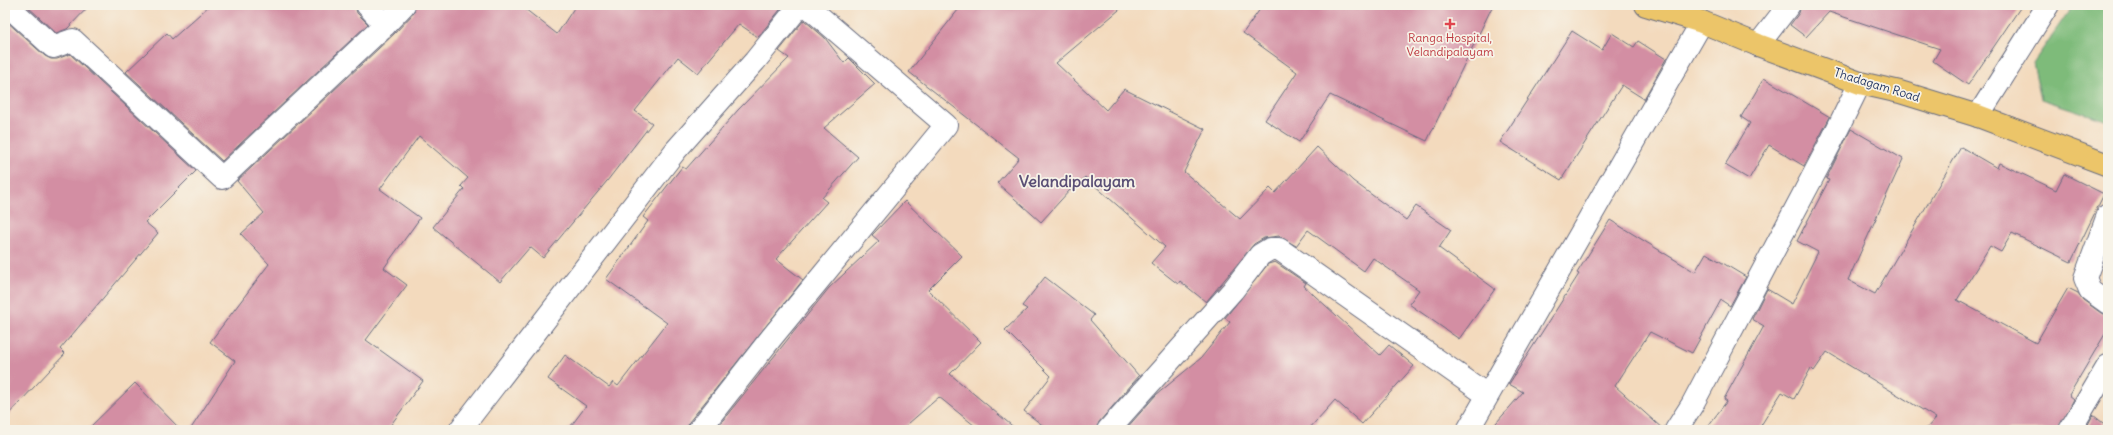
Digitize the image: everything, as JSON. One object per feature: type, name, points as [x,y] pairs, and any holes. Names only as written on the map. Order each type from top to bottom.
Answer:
[{"type":"main road","name":"Thadagam Road","points":[[1646,5],[1702,22],[1758,45],[1860,82],[1900,92],[1978,116],[2108,165]]},
{"type":"street","points":[[7,5],[53,47],[73,40],[222,178],[385,25],[404,5]]},
{"type":"street","points":[[366,5],[385,25]]},
{"type":"street","points":[[460,430],[676,150],[755,60],[800,5]]},
{"type":"street","points":[[699,430],[772,337],[946,125],[806,5]]},
{"type":"street","points":[[1758,45],[1789,5]]},
{"type":"street","points":[[1978,116],[2048,5]]},
{"type":"street","points":[[1468,430],[1702,22]]},
{"type":"street","points":[[1676,430],[1692,405],[1820,163],[1860,82]]},
{"type":"street","points":[[2108,216],[2086,278],[2090,290],[2108,303]]},
{"type":"street","points":[[1108,430],[1233,290],[1260,255],[1270,249],[1279,248],[1487,395]]},
{"type":"street","points":[[2070,430],[2108,366]]},
{"type":"green space","points":[[2073,5],[2108,5],[2108,121],[2041,99],[2033,63]]},
{"type":"building","points":[[26,5],[90,5],[67,29],[56,33]]},
{"type":"building","points":[[210,5],[355,5],[357,13],[368,24],[222,161],[126,72],[167,33],[172,39]]},
{"type":"building","points":[[416,5],[520,5],[557,34],[576,5],[784,5],[758,37],[739,24],[698,73],[678,57],[635,111],[652,123],[607,181],[543,258],[530,247],[500,282],[433,227],[464,189],[461,186],[468,178],[419,136],[380,189],[420,218],[384,268],[407,285],[366,340],[423,381],[387,430],[190,430],[235,361],[210,342],[269,264],[241,234],[264,213],[237,181],[394,34],[413,14]]},
{"type":"building","points":[[962,5],[1125,5],[1056,63],[1106,110],[1124,89],[1205,129],[1184,172],[1240,219],[1270,188],[1275,193],[1317,147],[1353,181],[1406,220],[1416,206],[1451,230],[1439,248],[1495,289],[1459,339],[1409,304],[1419,290],[1373,258],[1364,271],[1308,230],[1296,246],[1279,236],[1264,238],[1254,244],[1206,302],[1180,281],[1178,284],[1151,263],[1165,247],[1085,177],[1072,191],[1070,190],[1041,222],[997,183],[1019,158],[909,72]]},
{"type":"building","points":[[1263,5],[1493,5],[1427,141],[1330,95],[1299,142],[1265,120],[1297,72],[1243,33]]},
{"type":"building","points":[[1801,5],[2022,5],[1968,85],[1933,61],[1940,49],[1829,12],[1806,37],[1790,25],[1799,13]]},
{"type":"building","points":[[5,20],[45,56],[51,59],[57,59],[70,54],[196,171],[145,222],[158,233],[60,349],[65,354],[5,418]]},
{"type":"building","points":[[804,20],[825,38],[844,63],[849,58],[875,84],[824,128],[858,157],[822,198],[827,202],[776,259],[803,280],[689,422],[687,430],[568,430],[586,406],[548,379],[565,355],[609,387],[613,382],[618,386],[667,323],[606,279],[648,221],[643,217],[682,167],[686,169],[738,110],[789,58],[779,51]]},
{"type":"building","points":[[1572,31],[1602,50],[1612,33],[1634,47],[1638,41],[1666,59],[1644,99],[1622,85],[1561,180],[1500,142]]},
{"type":"building","points":[[1764,78],[1830,117],[1804,166],[1769,145],[1749,179],[1725,165],[1750,123],[1741,117]]},
{"type":"building","points":[[1851,129],[1903,159],[1848,280],[1875,294],[1961,147],[1997,168],[1999,163],[2056,190],[2064,174],[2104,194],[2071,262],[2012,233],[2001,252],[1990,246],[1957,300],[2036,343],[2068,288],[2078,293],[2083,300],[2101,313],[2108,315],[2108,329],[2069,395],[2074,399],[2058,430],[1925,430],[1936,418],[1827,352],[1814,371],[1811,368],[1794,399],[1782,392],[1758,430],[1705,430],[1727,401],[1724,399],[1764,326],[1752,319],[1767,289],[1792,304],[1818,252],[1797,241],[1829,180],[1826,179]]},
{"type":"building","points":[[905,201],[962,256],[928,290],[981,342],[950,374],[1017,430],[980,430],[939,397],[901,430],[715,430],[829,288],[879,241],[872,235]]},
{"type":"building","points":[[1610,220],[1695,272],[1706,253],[1746,277],[1730,306],[1721,300],[1692,353],[1650,332],[1615,386],[1664,430],[1490,430],[1523,392],[1509,384],[1579,274],[1577,273]]},
{"type":"building","points":[[1275,262],[1306,283],[1304,286],[1380,355],[1389,345],[1414,366],[1362,424],[1335,400],[1308,430],[1125,430],[1156,395],[1201,358],[1230,322],[1225,318],[1268,264]]},
{"type":"building","points":[[1045,277],[1094,315],[1090,320],[1139,376],[1099,422],[1096,430],[1049,430],[1024,411],[1051,376],[1005,330],[1027,309],[1022,306]]},
{"type":"building","points":[[135,383],[181,430],[87,430]]},
{"type":"building","points":[[2093,415],[2108,427],[2108,430],[2085,430]]},
{"type":"place","name":"Ranga Hospital, Velandipalayam","points":[[1450,24]]},
{"type":"district","name":"Velandipalayam","points":[[1077,181]]}]
